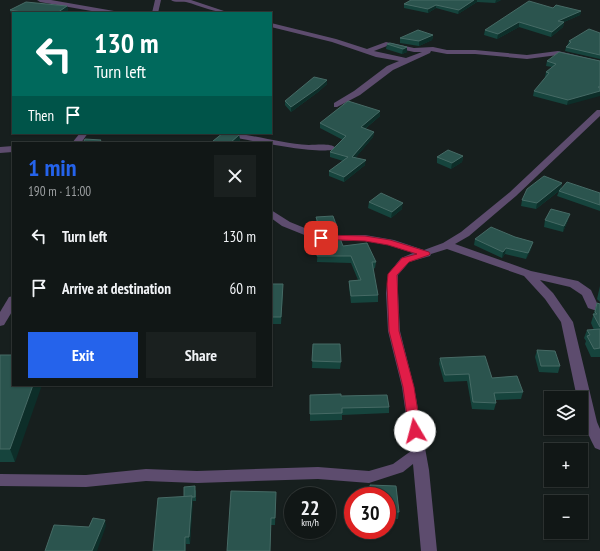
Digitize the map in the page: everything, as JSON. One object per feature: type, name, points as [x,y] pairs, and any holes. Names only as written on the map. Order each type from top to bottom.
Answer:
[{"type":"street","points":[[40,0],[108,12]]},
{"type":"street","points":[[155,12],[158,0]]},
{"type":"street","points":[[174,0],[185,0],[224,12]]},
{"type":"street","points":[[272,24],[334,40],[379,55],[407,60]]},
{"type":"street","points":[[366,51],[386,44],[414,50],[431,49],[447,52],[475,52],[527,57],[558,53],[600,63]]},
{"type":"street","points":[[337,105],[390,68],[431,49]]},
{"type":"street","points":[[428,551],[423,478],[408,387],[394,331],[392,293],[393,274],[405,260],[426,254],[447,245],[466,234],[486,218],[600,112]]},
{"type":"street","points":[[77,142],[83,134]]},
{"type":"street","points":[[233,134],[303,146],[332,148]]},
{"type":"street","points":[[0,150],[12,149]]},
{"type":"street","points":[[272,214],[286,224],[321,238],[365,238],[390,242],[426,254]]},
{"type":"street","points":[[447,245],[528,274],[574,284],[587,293],[592,305],[600,308]]},
{"type":"street","points":[[528,274],[549,296],[567,322],[576,370],[590,422],[600,444]]},
{"type":"street","points":[[0,322],[12,302]]},
{"type":"street","points":[[0,480],[86,481],[146,475],[197,477],[318,473],[369,477],[398,468],[418,453]]},
{"type":"building","points":[[411,0],[474,0],[459,10],[436,5],[428,9],[404,4]]},
{"type":"building","points":[[529,1],[553,8],[556,5],[581,11],[558,21],[564,22],[552,32],[519,22],[498,34],[485,30]]},
{"type":"building","points":[[26,2],[67,6],[58,12],[22,12],[10,10]]},
{"type":"building","points":[[589,29],[600,33],[600,55],[566,47],[571,42],[569,41]]},
{"type":"building","points":[[418,30],[433,35],[419,41],[400,38]]},
{"type":"building","points":[[390,43],[407,47],[403,49],[387,44]]},
{"type":"building","points":[[559,52],[600,61],[600,87],[598,87],[600,88],[600,91],[568,100],[534,91],[549,73],[546,72],[556,64],[547,61]]},
{"type":"building","points":[[314,77],[327,80],[291,107],[285,101]]},
{"type":"building","points":[[348,101],[380,111],[361,127],[374,132],[352,157],[366,160],[344,177],[329,171],[348,157],[330,152],[346,136],[320,123]]},
{"type":"building","points":[[222,134],[239,135],[231,142],[213,141]]},
{"type":"building","points":[[85,139],[101,140],[100,142],[84,142]]},
{"type":"building","points":[[448,150],[463,156],[452,163],[437,157]]},
{"type":"building","points":[[544,176],[562,183],[537,203],[522,200],[527,189]]},
{"type":"building","points":[[567,182],[600,193],[600,205],[559,191]]},
{"type":"building","points":[[381,193],[403,203],[392,212],[369,202]]},
{"type":"building","points":[[551,209],[570,214],[564,226],[545,220]]},
{"type":"building","points":[[333,216],[337,227],[319,226],[316,217]]},
{"type":"building","points":[[491,227],[515,237],[533,242],[528,253],[506,248],[503,252],[475,239]]},
{"type":"building","points":[[321,235],[339,236],[343,246],[367,243],[376,262],[372,262],[378,295],[351,296],[349,281],[361,280],[351,256],[317,256],[318,243],[324,243]]},
{"type":"building","points":[[272,284],[283,284],[281,317],[272,317]]},
{"type":"building","points":[[597,303],[600,304],[600,327],[593,314],[597,314],[595,312]]},
{"type":"building","points":[[600,329],[600,348],[594,349],[587,336],[590,335],[587,330]]},
{"type":"building","points":[[313,344],[340,344],[341,362],[312,361]]},
{"type":"building","points":[[537,350],[555,351],[560,366],[541,366]]},
{"type":"building","points":[[0,355],[12,355],[12,386],[33,386],[10,449],[0,449]]},
{"type":"building","points":[[485,356],[492,378],[517,376],[523,392],[494,393],[496,403],[473,402],[469,374],[445,375],[440,358]]},
{"type":"building","points":[[341,394],[341,396],[387,395],[389,407],[342,408],[342,413],[310,414],[310,395]]},
{"type":"building","points":[[370,485],[396,486],[399,512],[396,512],[396,487],[370,487]]},
{"type":"building","points":[[195,486],[195,497],[184,497],[184,487]]},
{"type":"building","points":[[231,491],[276,492],[275,518],[271,518],[270,551],[227,551]]},
{"type":"building","points":[[192,496],[189,537],[185,537],[185,551],[153,551],[158,498]]},
{"type":"building","points":[[93,518],[105,520],[92,551],[45,551],[54,525],[89,527]]},
{"type":"route","points":[[321,238],[365,238],[390,242],[426,254],[405,260],[393,274],[392,284],[394,331],[408,387],[415,431]]}]
